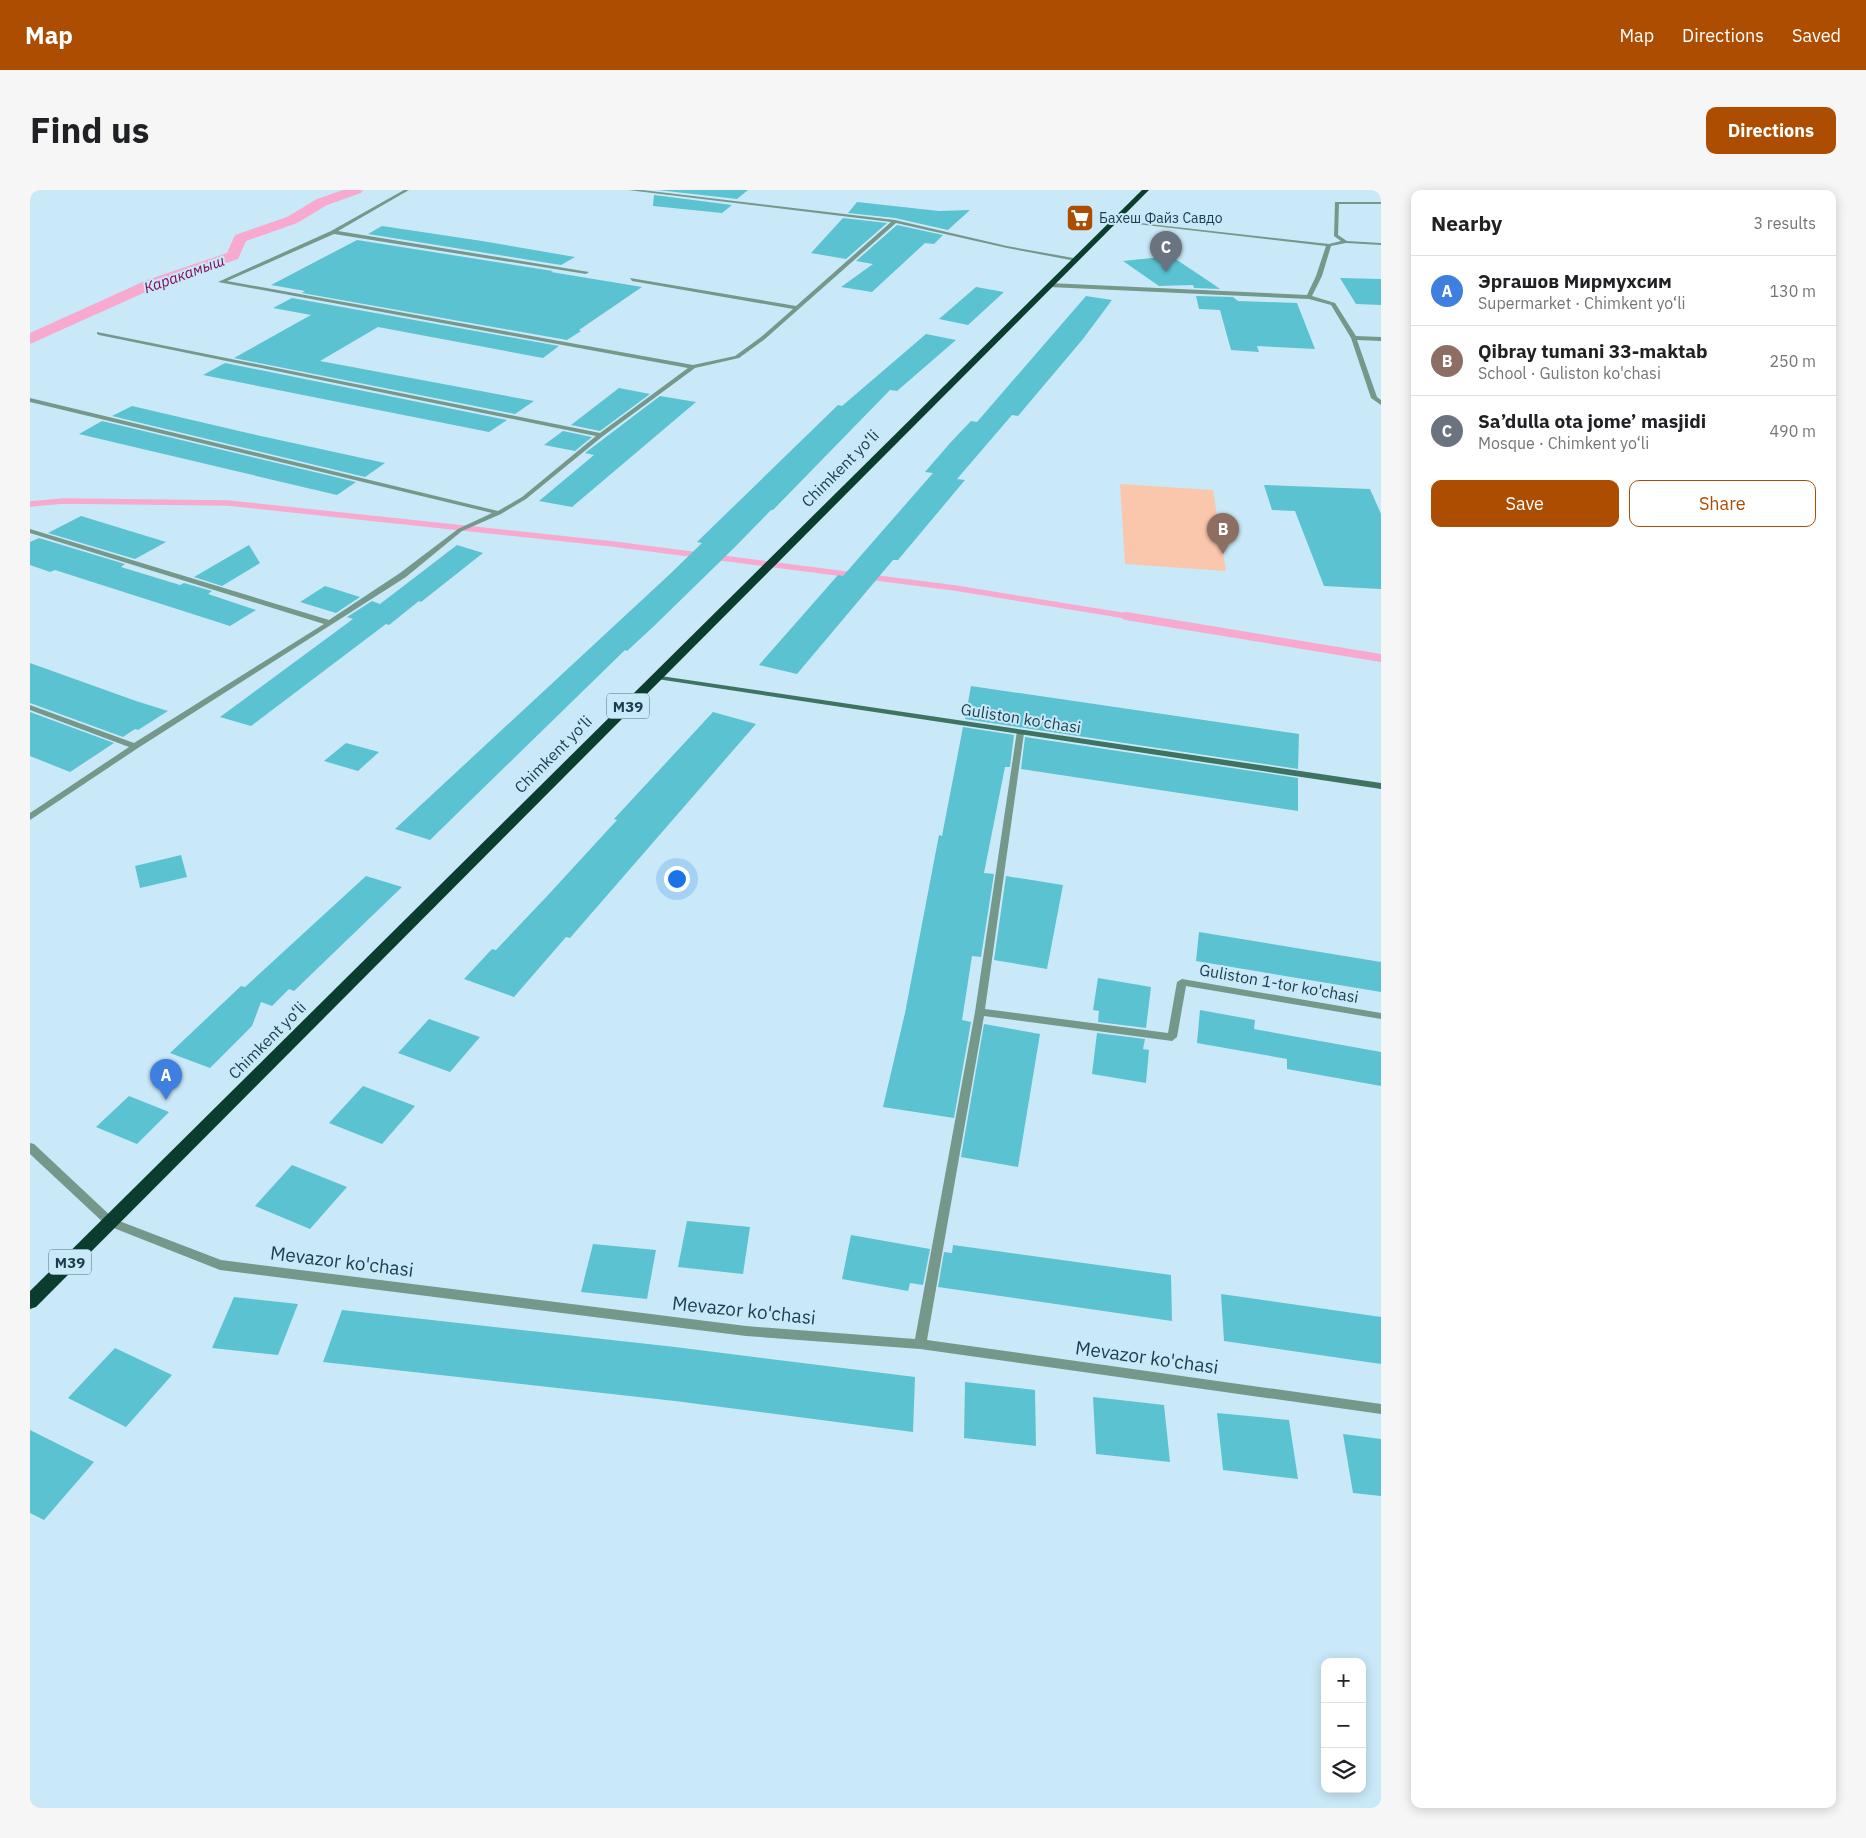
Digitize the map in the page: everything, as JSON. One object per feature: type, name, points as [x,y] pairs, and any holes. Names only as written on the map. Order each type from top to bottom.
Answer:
[{"type":"highway","name":"Chimkent yo‘li","points":[[30,1302],[1146,190]]},
{"type":"main road","name":"Guliston ko'chasi","points":[[657,677],[1381,786]]},
{"type":"street","points":[[408,190],[333,232],[221,282],[693,367],[737,357],[763,338],[895,221]]},
{"type":"street","points":[[630,190],[895,221],[1007,247],[1076,259]]},
{"type":"street","points":[[1346,242],[1336,236],[1337,203],[1381,203]]},
{"type":"street","points":[[1113,221],[1329,245],[1346,242],[1381,244]]},
{"type":"street","points":[[333,232],[586,272]]},
{"type":"street","points":[[1309,297],[1319,276],[1329,245]]},
{"type":"street","points":[[632,280],[797,308]]},
{"type":"street","points":[[1049,285],[1309,297],[1333,304],[1354,338],[1374,398],[1381,403]]},
{"type":"street","points":[[100,333],[601,435]]},
{"type":"street","points":[[1354,338],[1381,339]]},
{"type":"street","points":[[30,817],[134,746],[330,623],[403,574],[460,530],[499,513],[524,498],[601,435],[693,367]]},
{"type":"street","points":[[30,400],[499,513]]},
{"type":"street","points":[[30,531],[330,623]]},
{"type":"street","points":[[30,707],[134,746]]},
{"type":"street","points":[[920,1344],[980,1012],[1020,733]]},
{"type":"street","name":"Guliston 1-tor ko'chasi","points":[[980,1012],[1172,1036],[1182,982],[1381,1016]]},
{"type":"street","points":[[30,1147],[110,1222]]},
{"type":"street","name":"Mevazor ko'chasi","points":[[110,1222],[220,1265],[746,1331],[920,1344],[1381,1409]]},
{"type":"shaded area","points":[[1120,484],[1213,490],[1226,571],[1125,564]]},
{"type":"building","points":[[658,190],[748,190],[737,199]]},
{"type":"building","points":[[654,195],[732,205],[722,213],[653,206]]},
{"type":"building","points":[[857,202],[939,211],[970,210],[948,230],[895,218],[848,213]]},
{"type":"building","points":[[843,218],[887,223],[846,259],[811,253]]},
{"type":"building","points":[[897,225],[943,235],[934,244],[925,243],[872,292],[841,287],[873,264],[856,261]]},
{"type":"building","points":[[382,226],[575,257],[561,265],[368,234]]},
{"type":"building","points":[[357,240],[642,287],[567,340],[302,293],[305,291],[271,285]]},
{"type":"building","points":[[1171,256],[1220,289],[1194,288],[1193,285],[1159,286],[1123,261]]},
{"type":"building","points":[[1340,278],[1381,279],[1381,305],[1356,304]]},
{"type":"building","points":[[976,287],[1004,292],[968,325],[939,319]]},
{"type":"building","points":[[1086,296],[1112,300],[1083,339],[1018,416],[1012,415],[957,479],[965,480],[898,560],[893,560],[797,674],[759,665],[838,575],[843,576],[933,473],[925,472],[951,442],[971,421],[977,422]]},
{"type":"building","points":[[1196,296],[1233,297],[1238,301],[1297,303],[1315,349],[1257,346],[1259,352],[1231,350],[1220,310],[1199,309]]},
{"type":"building","points":[[292,298],[559,346],[543,358],[378,327],[320,361],[534,401],[515,414],[234,358],[311,315],[273,308]]},
{"type":"building","points":[[926,334],[956,340],[897,391],[890,390],[773,510],[653,627],[627,651],[625,650],[430,840],[395,829],[670,574],[702,543],[697,542],[838,405],[842,406]]},
{"type":"building","points":[[225,363],[507,420],[489,432],[203,375]]},
{"type":"building","points":[[619,388],[650,394],[600,431],[571,425]]},
{"type":"building","points":[[660,396],[696,402],[572,507],[539,501],[594,455],[585,453]]},
{"type":"building","points":[[132,406],[385,463],[365,477],[112,416]]},
{"type":"building","points":[[102,421],[356,482],[337,495],[79,434]]},
{"type":"building","points":[[563,431],[592,437],[575,451],[544,445]]},
{"type":"building","points":[[1264,485],[1370,489],[1381,514],[1381,589],[1324,586],[1295,511],[1272,510]]},
{"type":"building","points":[[81,516],[166,542],[135,559],[48,533]]},
{"type":"building","points":[[39,538],[125,564],[121,567],[180,585],[184,583],[212,591],[208,594],[256,610],[230,626],[55,570],[50,572],[30,565],[30,542]]},
{"type":"building","points":[[249,545],[260,563],[222,586],[194,577]]},
{"type":"building","points":[[457,545],[483,553],[421,602],[419,601],[389,625],[386,624],[251,726],[220,717],[353,619],[347,617],[372,601],[380,604]]},
{"type":"building","points":[[325,586],[360,597],[336,613],[300,602]]},
{"type":"building","points":[[30,663],[168,711],[123,737],[30,703]]},
{"type":"building","points":[[971,686],[1299,734],[1298,769],[965,719]]},
{"type":"building","points":[[30,712],[114,743],[70,772],[30,756]]},
{"type":"building","points":[[713,712],[756,724],[570,938],[566,937],[514,997],[464,979],[492,949],[496,950],[549,894],[617,820],[614,819]]},
{"type":"building","points":[[963,727],[1014,735],[1010,767],[1005,767],[984,873],[994,874],[981,957],[972,956],[962,1020],[971,1022],[954,1118],[883,1107],[905,1013],[939,835],[942,836]]},
{"type":"building","points":[[1025,737],[1298,778],[1298,811],[1021,769]]},
{"type":"building","points":[[346,743],[379,752],[358,771],[324,761]]},
{"type":"building","points":[[181,855],[187,877],[140,888],[135,866]]},
{"type":"building","points":[[366,876],[402,887],[294,991],[289,989],[272,1006],[261,1002],[252,1026],[210,1068],[170,1053],[241,986],[245,987]]},
{"type":"building","points":[[1006,876],[1063,885],[1047,969],[994,960]]},
{"type":"building","points":[[1199,932],[1381,962],[1381,992],[1196,961]]},
{"type":"building","points":[[1098,978],[1151,987],[1146,1028],[1098,1022],[1099,1011],[1093,1010]]},
{"type":"building","points":[[1200,1010],[1255,1020],[1254,1029],[1381,1052],[1381,1086],[1287,1069],[1287,1059],[1197,1043]]},
{"type":"building","points":[[429,1019],[480,1037],[450,1072],[398,1053]]},
{"type":"building","points":[[984,1024],[1040,1034],[1018,1167],[961,1157]]},
{"type":"building","points":[[1097,1033],[1145,1039],[1143,1049],[1149,1050],[1146,1083],[1092,1074]]},
{"type":"building","points":[[363,1086],[415,1106],[382,1144],[329,1123]]},
{"type":"building","points":[[129,1096],[169,1112],[137,1144],[96,1127]]},
{"type":"building","points":[[292,1165],[347,1187],[310,1229],[255,1206]]},
{"type":"building","points":[[687,1221],[750,1227],[743,1274],[678,1267]]},
{"type":"building","points":[[851,1235],[930,1249],[923,1285],[910,1283],[908,1291],[842,1279]]},
{"type":"building","points":[[593,1244],[656,1250],[647,1299],[581,1292]]},
{"type":"building","points":[[953,1245],[1171,1275],[1172,1321],[938,1287],[944,1252],[952,1253]]},
{"type":"building","points":[[1221,1294],[1381,1317],[1381,1364],[1224,1341]]},
{"type":"building","points":[[234,1297],[298,1304],[278,1355],[212,1348]]},
{"type":"building","points":[[342,1310],[675,1347],[915,1377],[913,1432],[675,1401],[323,1362]]},
{"type":"building","points":[[115,1348],[172,1375],[126,1427],[68,1398]]},
{"type":"building","points":[[965,1382],[1035,1390],[1036,1446],[964,1438]]},
{"type":"building","points":[[1093,1397],[1164,1405],[1170,1462],[1096,1454]]},
{"type":"building","points":[[1217,1413],[1289,1420],[1298,1479],[1223,1470]]},
{"type":"building","points":[[30,1430],[94,1462],[44,1520],[30,1513]]},
{"type":"building","points":[[1343,1434],[1381,1439],[1381,1496],[1353,1493]]},
{"type":"waterway","name":"Каракамыш","points":[[30,339],[153,283],[233,256],[240,238],[292,220],[322,202],[356,190]]},
{"type":"waterway","points":[[30,504],[63,501],[228,503],[613,544],[955,588],[1133,617]]},
{"type":"waterway","points":[[1126,616],[1381,658]]},
{"type":"place","name":"Бахеш Файз Савдо","points":[[1080,218]]},
{"type":"place","name":"Sa’dulla ota jome’ masjidi","points":[[1166,272]]},
{"type":"place","name":"Qibray tumani 33-maktab","points":[[1223,554]]},
{"type":"place","name":"Эргашов Мирмухсим","points":[[166,1100]]}]
